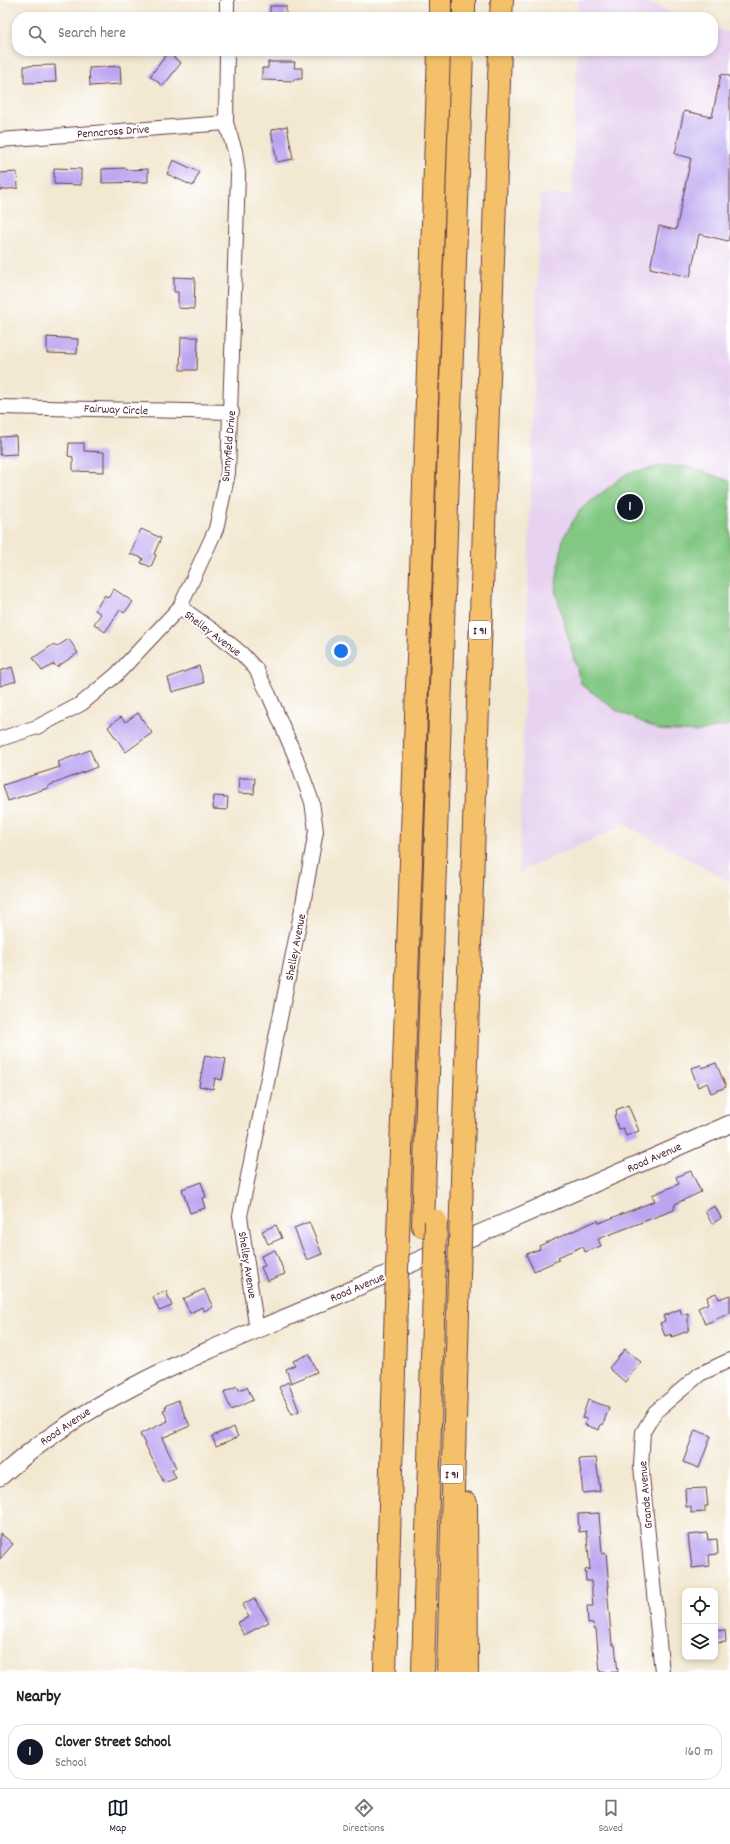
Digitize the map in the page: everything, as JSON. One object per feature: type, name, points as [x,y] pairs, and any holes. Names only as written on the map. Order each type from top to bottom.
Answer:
[{"type":"highway","points":[[440,0],[440,12]]},
{"type":"highway","points":[[464,0],[464,12]]},
{"type":"highway","points":[[476,12],[477,0]]},
{"type":"highway","points":[[501,12],[502,0]]},
{"type":"highway","points":[[385,1672],[398,1237],[438,56]]},
{"type":"highway","points":[[410,1672],[427,1289],[462,56]]},
{"type":"highway","points":[[429,1223],[475,56]]},
{"type":"highway","name":"I 91","points":[[448,1672],[458,1275],[500,56]]},
{"type":"highway","points":[[423,1672],[427,1289]]},
{"type":"highway","points":[[454,1413],[462,1445],[466,1472],[467,1672]]},
{"type":"street","points":[[227,0],[227,12]]},
{"type":"street","name":"Sunnyfield Drive","points":[[0,740],[37,727],[81,704],[116,675],[180,607],[216,529],[228,473],[232,412],[238,174],[235,151],[226,123],[227,56]]},
{"type":"street","name":"Penncross Drive","points":[[0,140],[226,123]]},
{"type":"street","name":"Fairway Circle","points":[[0,407],[232,412]]},
{"type":"street","name":"Shelley Avenue","points":[[180,607],[218,634],[242,654],[256,669],[269,695],[301,772],[312,802],[316,831],[302,912],[240,1216],[257,1330]]},
{"type":"street","name":"Rood Avenue","points":[[0,1477],[34,1448],[93,1407],[183,1363],[730,1124]]},
{"type":"street","name":"Grande Avenue","points":[[662,1672],[641,1466],[643,1432],[655,1412],[700,1374],[730,1360]]},
{"type":"shaded area","points":[[578,0],[638,0],[671,12],[578,12]]},
{"type":"shaded area","points":[[718,29],[730,33],[730,882],[615,819],[619,828],[519,872],[540,194],[572,195],[577,56],[718,56]]},
{"type":"green space","points":[[662,466],[689,467],[730,481],[730,725],[696,732],[659,730],[616,710],[581,684],[555,590],[563,538],[580,510],[627,473]]},
{"type":"building","points":[[270,6],[286,6],[286,12],[270,12]]},
{"type":"building","points":[[166,56],[172,56],[181,63],[163,86],[150,76]]},
{"type":"building","points":[[268,62],[295,62],[294,68],[302,68],[302,79],[294,79],[294,81],[262,80],[262,68],[268,68]]},
{"type":"building","points":[[55,65],[56,82],[24,83],[24,66]]},
{"type":"building","points":[[120,66],[121,84],[90,86],[89,68]]},
{"type":"building","points":[[721,74],[730,76],[730,232],[728,241],[699,234],[690,277],[650,268],[659,226],[676,230],[691,158],[675,154],[684,111],[712,117]]},
{"type":"building","points":[[287,126],[293,159],[277,162],[271,130]]},
{"type":"building","points":[[173,160],[199,172],[193,186],[167,174]]},
{"type":"building","points":[[54,168],[81,169],[81,185],[54,184]]},
{"type":"building","points":[[126,168],[127,170],[148,169],[148,182],[102,183],[102,169]]},
{"type":"building","points":[[17,172],[18,188],[0,190],[0,173]]},
{"type":"building","points":[[174,277],[195,278],[194,309],[178,308],[178,292],[174,292]]},
{"type":"building","points":[[47,337],[78,339],[77,354],[47,353]]},
{"type":"building","points":[[181,337],[198,337],[197,370],[180,370]]},
{"type":"building","points":[[16,436],[17,454],[0,455],[0,437]]},
{"type":"building","points":[[69,443],[84,443],[84,451],[104,452],[104,472],[73,471],[73,457],[68,456]]},
{"type":"building","points":[[141,529],[161,538],[154,554],[156,555],[151,567],[141,563],[143,558],[130,554]]},
{"type":"building","points":[[114,589],[133,602],[124,613],[120,610],[105,632],[94,624],[101,614],[95,610],[105,595],[108,598]]},
{"type":"building","points":[[69,639],[78,653],[57,667],[54,664],[42,671],[33,658],[54,644],[56,647]]},
{"type":"building","points":[[199,666],[204,683],[172,692],[168,678]]},
{"type":"building","points":[[12,667],[16,681],[0,686],[0,671]]},
{"type":"building","points":[[138,713],[152,733],[126,752],[108,727],[121,717],[125,722]]},
{"type":"building","points":[[90,750],[97,767],[48,786],[48,788],[8,801],[3,785],[60,767],[58,762]]},
{"type":"building","points":[[239,778],[255,778],[254,794],[238,793]]},
{"type":"building","points":[[214,796],[228,797],[227,810],[213,809]]},
{"type":"building","points":[[205,1055],[226,1059],[222,1080],[215,1078],[213,1089],[199,1086]]},
{"type":"building","points":[[716,1063],[726,1087],[711,1093],[707,1083],[698,1087],[691,1068],[701,1065],[702,1068]]},
{"type":"building","points":[[628,1105],[639,1131],[626,1136],[623,1128],[619,1129],[614,1116],[617,1114],[616,1110]]},
{"type":"building","points":[[691,1171],[701,1192],[675,1204],[674,1210],[598,1239],[601,1246],[585,1252],[583,1246],[558,1257],[559,1260],[534,1271],[526,1254],[540,1249],[539,1246],[598,1220],[599,1223],[655,1201],[652,1195],[679,1184],[676,1177]]},
{"type":"building","points":[[201,1182],[206,1197],[202,1198],[205,1208],[190,1213],[182,1189]]},
{"type":"building","points":[[715,1206],[721,1218],[712,1224],[705,1211]]},
{"type":"building","points":[[309,1222],[322,1254],[307,1260],[294,1228]]},
{"type":"building","points":[[276,1225],[282,1238],[268,1244],[262,1231]]},
{"type":"building","points":[[275,1250],[285,1274],[267,1281],[261,1267],[265,1266],[261,1256]]},
{"type":"building","points":[[204,1289],[213,1307],[204,1311],[202,1307],[190,1313],[183,1299]]},
{"type":"building","points":[[166,1291],[172,1306],[159,1311],[153,1297]]},
{"type":"building","points":[[716,1293],[719,1299],[730,1295],[730,1313],[705,1324],[698,1308],[709,1303],[707,1297]]},
{"type":"building","points":[[680,1309],[682,1315],[688,1313],[688,1331],[672,1337],[671,1334],[665,1336],[660,1323],[665,1321],[663,1316]]},
{"type":"building","points":[[625,1349],[641,1362],[625,1382],[609,1368]]},
{"type":"building","points":[[309,1354],[317,1372],[291,1383],[286,1369],[295,1365],[293,1361]]},
{"type":"building","points":[[288,1382],[299,1411],[292,1414],[279,1387]]},
{"type":"building","points":[[237,1386],[239,1390],[247,1387],[253,1400],[231,1410],[224,1392]]},
{"type":"building","points":[[178,1400],[190,1426],[162,1438],[176,1468],[172,1470],[176,1478],[164,1483],[140,1434],[168,1421],[163,1410],[166,1409],[165,1406]]},
{"type":"building","points":[[588,1400],[609,1407],[603,1425],[601,1424],[599,1430],[585,1425],[587,1419],[582,1418]]},
{"type":"building","points":[[234,1427],[238,1437],[216,1446],[212,1436]]},
{"type":"building","points":[[695,1430],[711,1436],[699,1468],[683,1462]]},
{"type":"building","points":[[596,1458],[600,1491],[583,1493],[579,1459]]},
{"type":"building","points":[[706,1488],[708,1506],[705,1506],[705,1512],[691,1513],[691,1507],[686,1507],[685,1489]]},
{"type":"building","points":[[599,1513],[602,1554],[606,1553],[609,1587],[607,1587],[612,1645],[615,1645],[618,1672],[600,1672],[596,1629],[594,1629],[593,1623],[588,1624],[587,1606],[593,1606],[591,1581],[586,1581],[585,1570],[590,1569],[586,1531],[579,1532],[578,1514]]},
{"type":"building","points":[[0,1533],[13,1544],[0,1559]]},
{"type":"building","points":[[707,1533],[708,1540],[717,1539],[718,1554],[709,1555],[710,1566],[692,1568],[688,1535]]},
{"type":"building","points":[[254,1598],[269,1622],[244,1635],[237,1623],[249,1617],[242,1605]]},
{"type":"building","points":[[725,1630],[726,1642],[718,1643],[718,1631]]},
{"type":"place","name":"Clover Street School","points":[[630,507]]}]
